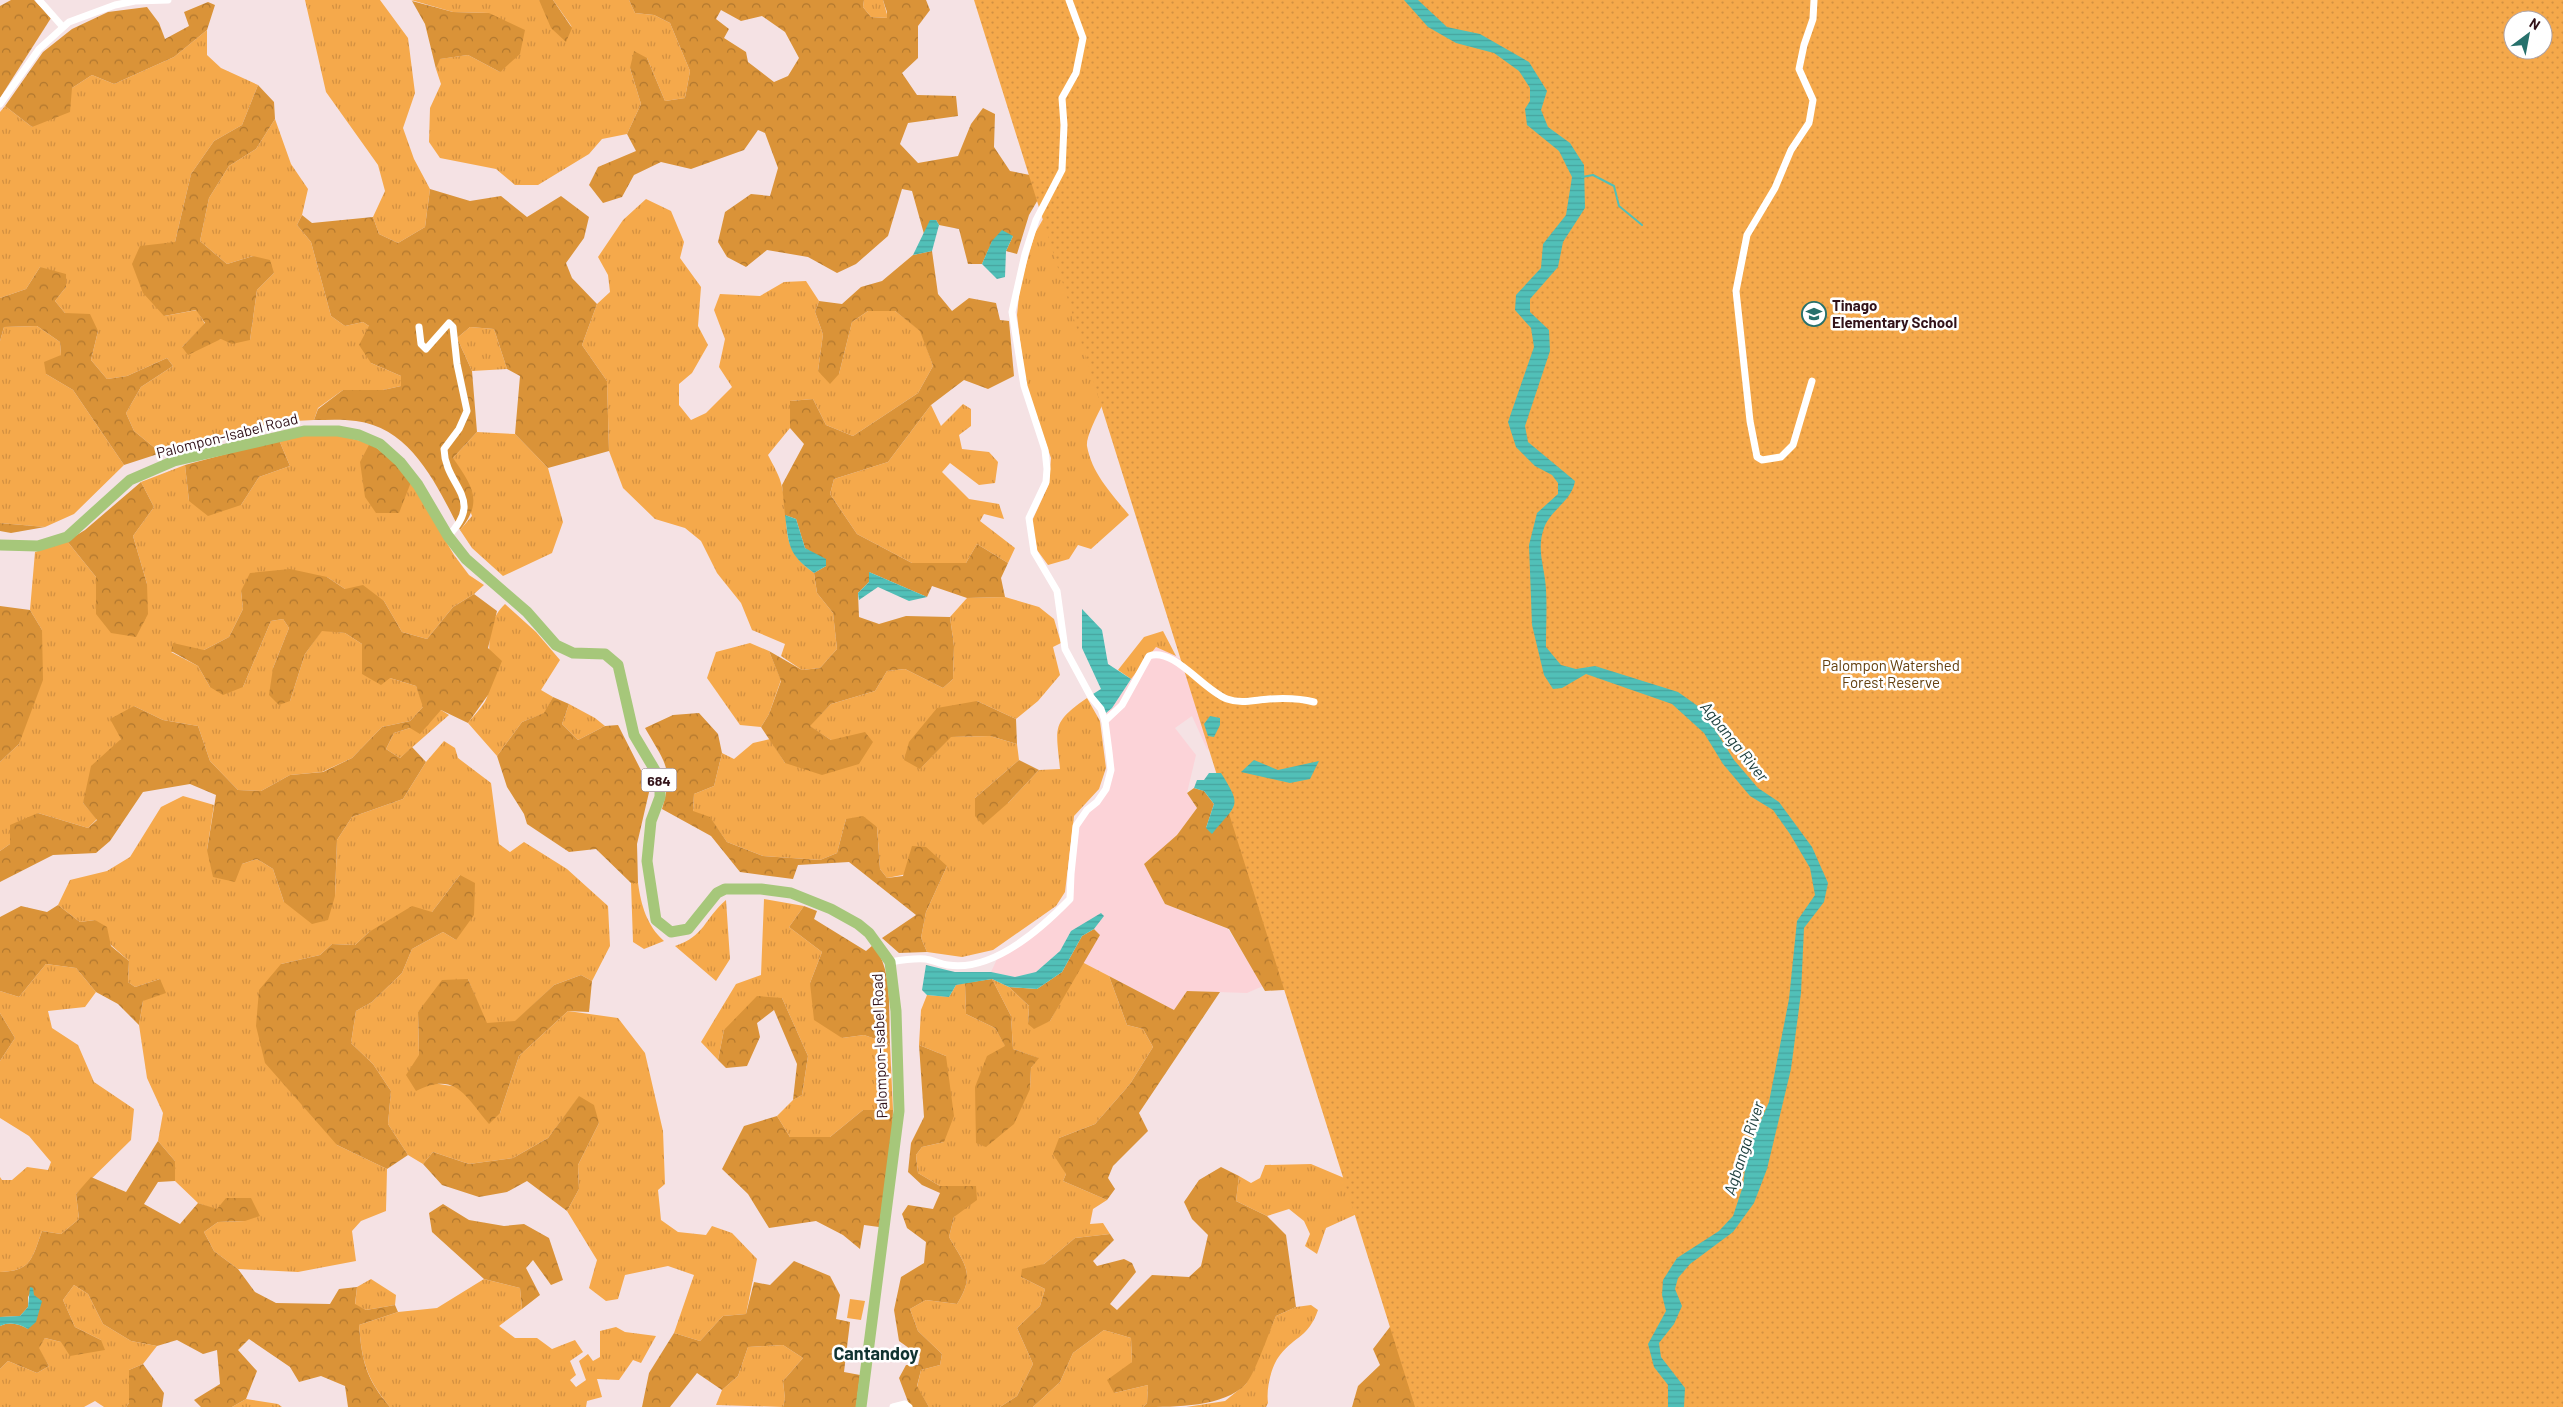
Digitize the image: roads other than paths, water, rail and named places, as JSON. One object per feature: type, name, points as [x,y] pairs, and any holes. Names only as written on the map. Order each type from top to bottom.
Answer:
[{"type":"highway","name":"Palompon-Isabel Road","points":[[0,545],[38,546],[67,537],[130,480],[154,468],[304,431],[352,434],[380,444],[400,462],[418,484],[448,536],[476,569],[527,612],[556,645],[572,653],[605,654],[618,665],[634,735],[656,772],[660,786],[660,797],[651,821],[647,863],[652,910],[656,920],[663,928],[671,932],[680,932],[688,928],[717,893],[725,888],[761,889],[791,894],[831,909],[858,924],[878,943],[890,962],[896,1011],[899,1111],[861,1407]]},
{"type":"street","points":[[39,0],[62,26]]},
{"type":"street","points":[[0,104],[39,48],[62,26],[115,6],[135,2],[168,0]]},
{"type":"street","points":[[890,962],[924,959],[948,965],[962,964],[996,956],[1018,944],[1070,899],[1070,874],[1076,826],[1087,810],[1097,802],[1106,789],[1111,770],[1105,721],[1101,709],[1090,697],[1071,663],[1066,648],[1057,591],[1034,552],[1029,518],[1046,482],[1047,469],[1045,450],[1024,386],[1012,312],[1030,237],[1044,202],[1062,170],[1064,125],[1062,98],[1076,73],[1083,38],[1069,0]]},
{"type":"street","points":[[1812,381],[1793,446],[1781,457],[1762,460],[1757,457],[1750,421],[1736,290],[1747,235],[1775,188],[1791,150],[1808,123],[1812,100],[1799,69],[1804,45],[1813,19],[1814,0]]},
{"type":"street","points":[[419,327],[421,344],[426,349],[445,326],[449,323],[453,327],[457,364],[467,404],[465,420],[444,449],[445,464],[464,497],[465,506],[459,525],[448,536]]},
{"type":"street","points":[[1105,721],[1122,705],[1133,681],[1150,656],[1158,653],[1167,655],[1201,683],[1226,699],[1239,702],[1298,698],[1314,702]]},
{"type":"street","points":[[893,1407],[905,1404],[908,1407]]},
{"type":"water","points":[[1404,0],[1418,0],[1447,27],[1480,34],[1529,62],[1547,91],[1541,110],[1548,127],[1570,143],[1584,165],[1585,208],[1563,242],[1558,267],[1530,299],[1530,312],[1549,330],[1550,351],[1525,426],[1528,442],[1575,481],[1566,500],[1547,521],[1542,536],[1541,551],[1546,596],[1546,647],[1561,665],[1576,669],[1595,666],[1678,692],[1702,709],[1734,760],[1758,788],[1779,802],[1812,847],[1828,883],[1824,902],[1804,928],[1801,993],[1791,1069],[1767,1169],[1754,1203],[1733,1232],[1690,1264],[1678,1278],[1675,1289],[1682,1306],[1674,1324],[1659,1343],[1661,1357],[1685,1388],[1684,1407],[1668,1407],[1668,1385],[1654,1367],[1648,1344],[1666,1311],[1662,1295],[1663,1280],[1677,1258],[1719,1231],[1733,1216],[1743,1186],[1747,1152],[1769,1102],[1789,999],[1797,921],[1815,895],[1810,868],[1773,810],[1750,796],[1723,764],[1704,733],[1672,704],[1586,674],[1562,688],[1553,689],[1544,675],[1532,625],[1529,545],[1537,513],[1558,494],[1558,483],[1552,475],[1535,466],[1516,447],[1508,422],[1534,347],[1531,328],[1515,310],[1516,295],[1541,268],[1543,244],[1566,215],[1572,177],[1559,151],[1527,125],[1525,109],[1530,101],[1530,88],[1519,71],[1494,53],[1456,43],[1428,27]]},
{"type":"water","points":[[930,220],[936,220],[939,225],[932,251],[913,255]]},
{"type":"water","points":[[1002,230],[1013,236],[1006,251],[1005,277],[997,279],[982,264],[992,241]]},
{"type":"water","points":[[785,515],[796,519],[805,548],[826,559],[826,566],[814,573],[794,554],[789,542]]},
{"type":"water","points":[[869,572],[927,597],[909,601],[878,587],[859,600],[858,593],[869,582]]},
{"type":"water","points":[[1082,609],[1102,630],[1108,664],[1131,679],[1112,708],[1106,713],[1093,694],[1101,689],[1082,648]]},
{"type":"water","points":[[1210,716],[1220,718],[1220,725],[1214,737],[1208,736],[1204,724]]},
{"type":"water","points":[[1254,760],[1278,770],[1319,761],[1310,779],[1290,783],[1241,772]]},
{"type":"water","points":[[1209,773],[1221,773],[1228,784],[1234,800],[1232,810],[1212,834],[1206,828],[1214,804],[1204,791],[1194,788],[1197,780],[1204,780]]},
{"type":"water","points":[[1101,913],[1104,916],[1094,929],[1082,936],[1062,972],[1037,989],[1009,987],[992,979],[956,985],[949,997],[927,995],[922,990],[926,965],[955,972],[991,972],[1015,977],[1036,972],[1060,951],[1071,931]]},
{"type":"water","points":[[30,1287],[33,1288],[34,1295],[42,1301],[36,1322],[28,1329],[14,1324],[0,1326],[0,1317],[20,1316],[28,1307]]},
{"type":"waterway","points":[[1582,177],[1593,175],[1614,186],[1619,206],[1642,225]]},
{"type":"place","name":"Tinago Elementary School","points":[[1814,314]]},
{"type":"district","name":"Cantandoy","points":[[876,1353]]},
{"type":"park label","name":"Palompon Watershed Forest Reserve","points":[[1891,674]]},
{"type":"water label","name":"Agbanga River","points":[[1735,741]]},
{"type":"water label","name":"Agbanga River","points":[[1743,1148]]}]
